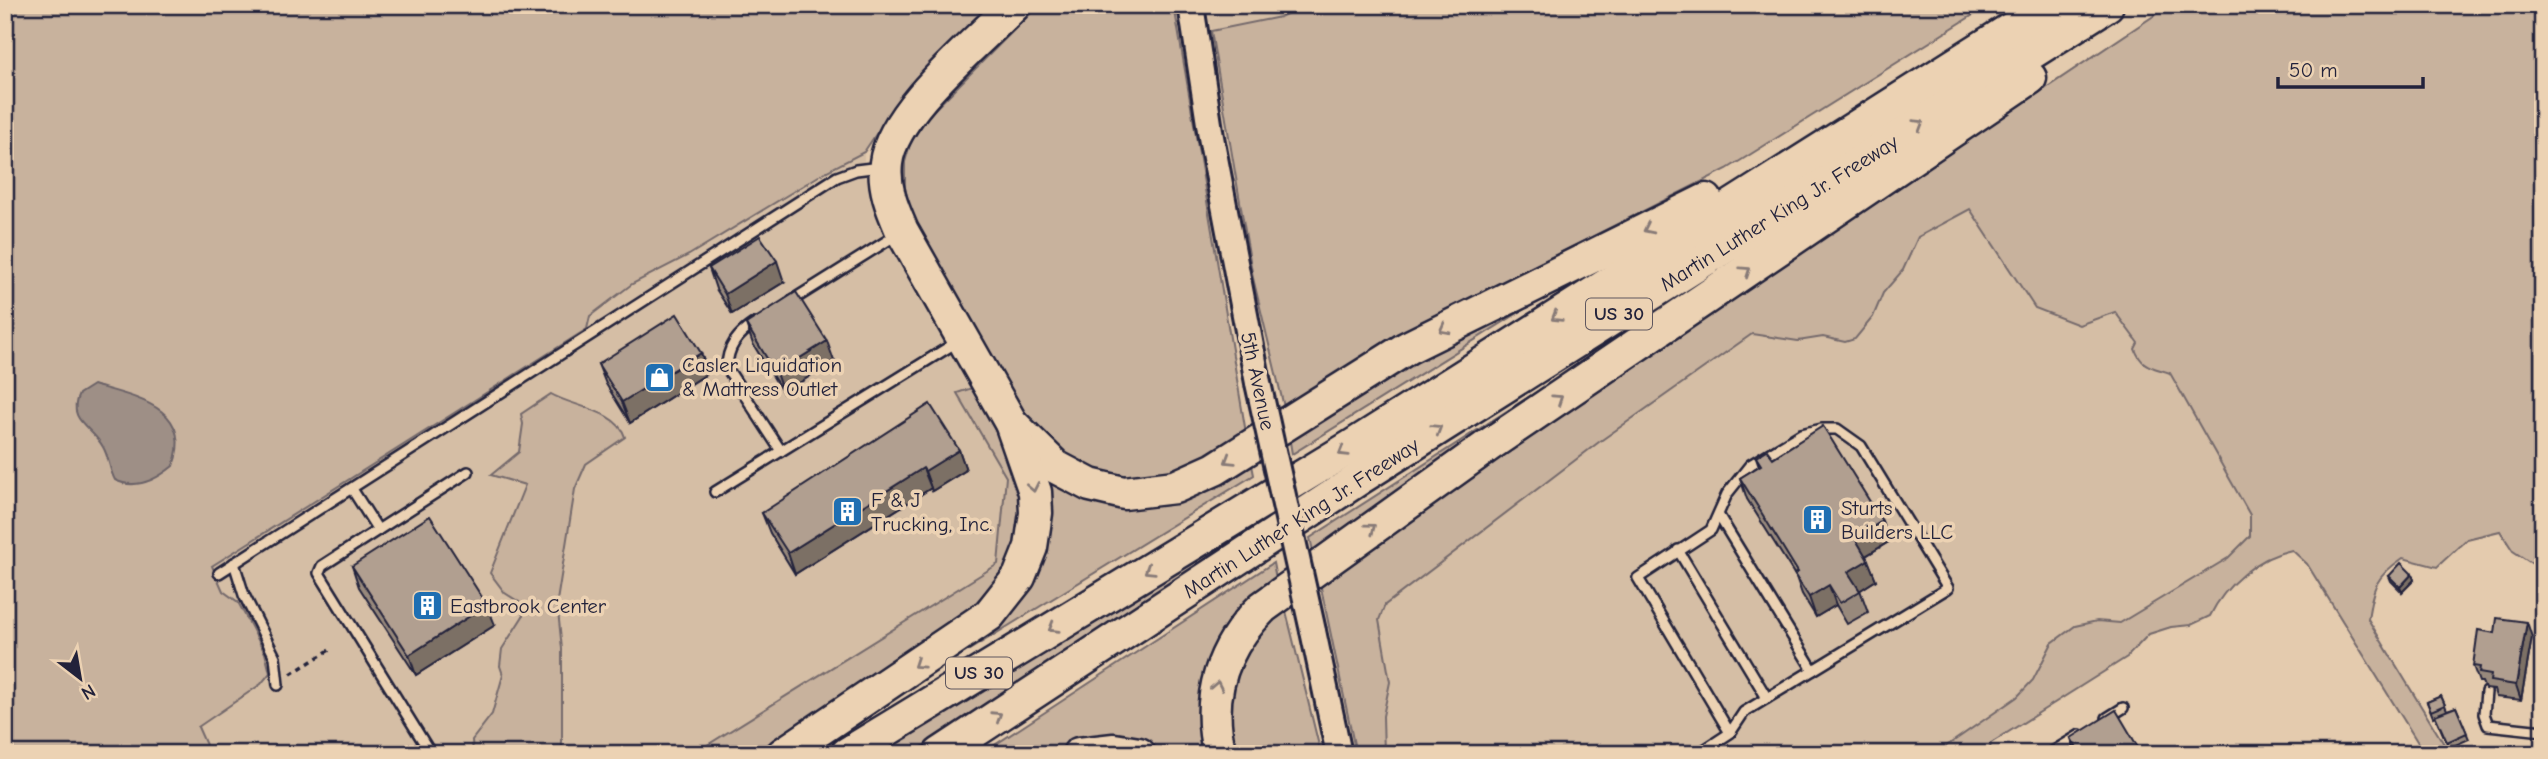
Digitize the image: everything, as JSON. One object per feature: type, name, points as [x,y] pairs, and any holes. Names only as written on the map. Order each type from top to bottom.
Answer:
[{"type":"highway","points":[[783,754],[978,624],[1010,590],[1031,547],[1036,513],[1030,474],[1011,423],[902,231],[890,202],[886,166],[894,135],[905,117],[1014,5]]},
{"type":"highway","points":[[1011,423],[1056,467],[1108,491],[1141,493],[1188,482],[1407,348],[1672,218],[1753,173],[2022,5]]},
{"type":"highway","name":"Martin Luther King Jr. Freeway","points":[[847,754],[1351,447],[2049,5]]},
{"type":"highway","name":"Martin Luther King Jr. Freeway","points":[[940,754],[1360,478],[2107,5]]},
{"type":"highway","points":[[1220,754],[1214,712],[1220,672],[1238,635],[1263,607],[1500,438],[2054,62],[2130,5]]},
{"type":"highway","points":[[1079,754],[1114,750],[1139,754]]},
{"type":"street","name":"5th Avenue","points":[[1191,5],[1210,137],[1258,383],[1339,754]]},
{"type":"lane","points":[[219,573],[836,177],[856,170],[886,166]]},
{"type":"lane","points":[[777,310],[902,231]]},
{"type":"lane","points":[[765,317],[738,337],[727,356],[727,368],[781,452]]},
{"type":"lane","points":[[715,492],[962,340]]},
{"type":"lane","points":[[1698,754],[1730,733],[1744,712],[1948,588],[1861,446],[1837,429],[1801,434],[1750,465],[1727,494],[1711,530],[1641,573],[1639,582],[1730,733]]},
{"type":"lane","points":[[431,754],[319,573],[322,566],[468,472]]},
{"type":"lane","points":[[352,489],[378,530]]},
{"type":"lane","points":[[1719,516],[1812,670]]},
{"type":"lane","points":[[1678,550],[1768,698]]},
{"type":"lane","points":[[234,563],[244,595],[275,657],[278,685]]},
{"type":"lane","points":[[2486,692],[2484,714],[2488,725],[2543,732]]},
{"type":"lane","points":[[2102,721],[2123,708]]},
{"type":"lane","points":[[2049,754],[2091,728]]},
{"type":"path","points":[[290,675],[331,649]]},
{"type":"shaded area","points":[[5,5],[995,5],[899,100],[864,152],[827,171],[689,255],[632,284],[590,316],[587,329],[212,566],[223,591],[238,602],[265,653],[270,673],[261,684],[198,727],[210,754],[5,754]]},
{"type":"shaded area","points":[[1039,5],[1174,5],[1246,433],[1186,467],[1137,479],[1083,469],[1034,430],[924,240],[911,212],[905,188],[905,162],[912,137],[926,118]]},
{"type":"shaded area","points":[[1207,5],[1305,5],[1280,17],[1211,31]]},
{"type":"shaded area","points":[[1305,5],[1989,5],[1727,169],[1412,327],[1284,407],[1253,278],[1211,31],[1280,17]]},
{"type":"shaded area","points":[[2170,5],[2543,5],[2543,571],[2513,551],[2500,531],[2467,539],[2437,567],[2403,558],[2386,571],[2377,584],[2368,619],[2450,754],[2425,754],[2307,564],[2292,550],[2267,559],[2244,574],[2224,594],[2210,616],[2191,625],[2171,627],[2149,634],[2127,657],[1991,743],[1989,754],[1935,754],[2017,697],[2033,680],[2052,643],[2075,626],[2097,621],[2120,623],[2228,558],[2250,536],[2250,515],[2170,373],[2149,366],[2141,360],[2135,349],[2138,343],[2115,312],[2079,325],[2035,308],[1970,209],[1918,237],[1903,270],[1883,293],[1873,317],[1855,339],[1845,342],[1823,337],[1798,341],[1752,334],[1599,442],[1385,605],[1379,620],[1390,682],[1383,716],[1384,754],[1356,754],[1320,583],[1623,371]]},
{"type":"shaded area","points":[[864,152],[864,168],[879,223],[972,388],[957,393],[1006,477],[998,564],[693,754],[562,754],[562,649],[557,601],[575,489],[603,414],[561,400],[523,424],[519,452],[492,474],[525,485],[490,573],[505,593],[519,602],[523,616],[502,649],[500,666],[503,675],[492,714],[472,740],[473,754],[210,754],[198,727],[261,684],[270,673],[238,602],[223,591],[211,567],[587,329],[589,317],[632,284]]},
{"type":"shaded area","points":[[1971,209],[2035,308],[2107,316],[2115,312],[2138,343],[2147,367],[2170,373],[2250,515],[2250,536],[2228,558],[2120,623],[2097,621],[2052,643],[2033,680],[2017,697],[1935,754],[1384,754],[1383,716],[1390,682],[1379,620],[1385,605],[1599,442],[1753,334],[1798,341],[1823,337],[1845,342],[1873,317],[1883,293],[1903,270],[1918,237]]},
{"type":"shaded area","points":[[1550,293],[1292,454],[1289,436],[1410,362]]},
{"type":"shaded area","points":[[1572,369],[1574,374],[1314,555],[1310,538]]},
{"type":"shaded area","points":[[93,385],[142,400],[168,418],[176,430],[178,446],[173,466],[160,476],[138,484],[115,480],[103,447],[82,423],[76,411],[79,394]]},
{"type":"shaded area","points":[[972,388],[1005,447],[1022,493],[1017,548],[1005,571],[971,608],[753,754],[693,754],[998,564],[1006,477],[957,393]]},
{"type":"shaded area","points":[[551,394],[604,415],[620,428],[625,437],[586,464],[575,489],[557,601],[562,649],[562,754],[473,754],[472,740],[492,714],[503,675],[500,666],[502,649],[523,616],[519,602],[505,593],[490,573],[525,485],[491,475],[519,452],[523,424],[521,414]]},
{"type":"shaded area","points":[[1251,460],[1254,475],[883,703],[979,637],[1046,486],[1052,482],[1107,503],[1142,508],[1191,493]]},
{"type":"shaded area","points":[[1241,532],[1244,536],[911,754],[877,754]]},
{"type":"shaded area","points":[[1273,563],[1276,579],[1245,608],[1209,754],[1174,754],[1143,742],[1082,742],[1045,754],[981,754]]},
{"type":"shaded area","points":[[1285,607],[1321,754],[1234,754],[1229,727],[1233,682],[1243,654],[1253,637]]},
{"type":"building","points":[[760,236],[777,261],[725,294],[709,268]]},
{"type":"building","points":[[796,292],[827,341],[776,373],[746,324]]},
{"type":"building","points":[[677,314],[701,353],[622,402],[598,364]]},
{"type":"building","points":[[930,404],[959,450],[925,471],[923,468],[788,553],[762,513]]},
{"type":"building","name":"Sturts Builders LLC","points":[[1823,426],[1882,521],[1855,538],[1868,560],[1848,572],[1860,591],[1840,603],[1829,585],[1809,597],[1794,574],[1798,572],[1740,478],[1761,465],[1756,457],[1767,450],[1773,458]]},
{"type":"building","name":"Eastbrook Center","points":[[430,516],[487,605],[409,655],[352,566]]},
{"type":"building","points":[[2401,563],[2412,574],[2400,587],[2389,576]]},
{"type":"building","points":[[2497,618],[2527,622],[2516,685],[2490,681],[2491,675],[2479,673],[2480,667],[2473,666],[2478,630],[2495,633]]},
{"type":"building","points":[[2441,696],[2445,705],[2431,711],[2427,702]]},
{"type":"building","points":[[2456,707],[2467,733],[2447,742],[2435,715]]},
{"type":"building","points":[[2116,710],[2142,754],[2080,754],[2071,738]]},
{"type":"place","name":"Casler Liquidation & Mattress Outlet","points":[[659,377]]},
{"type":"place","name":"F & J Trucking, Inc.","points":[[848,512]]},
{"type":"place","name":"Sturts Builders LLC","points":[[1818,520]]},
{"type":"place","name":"Eastbrook Center","points":[[427,606]]}]
